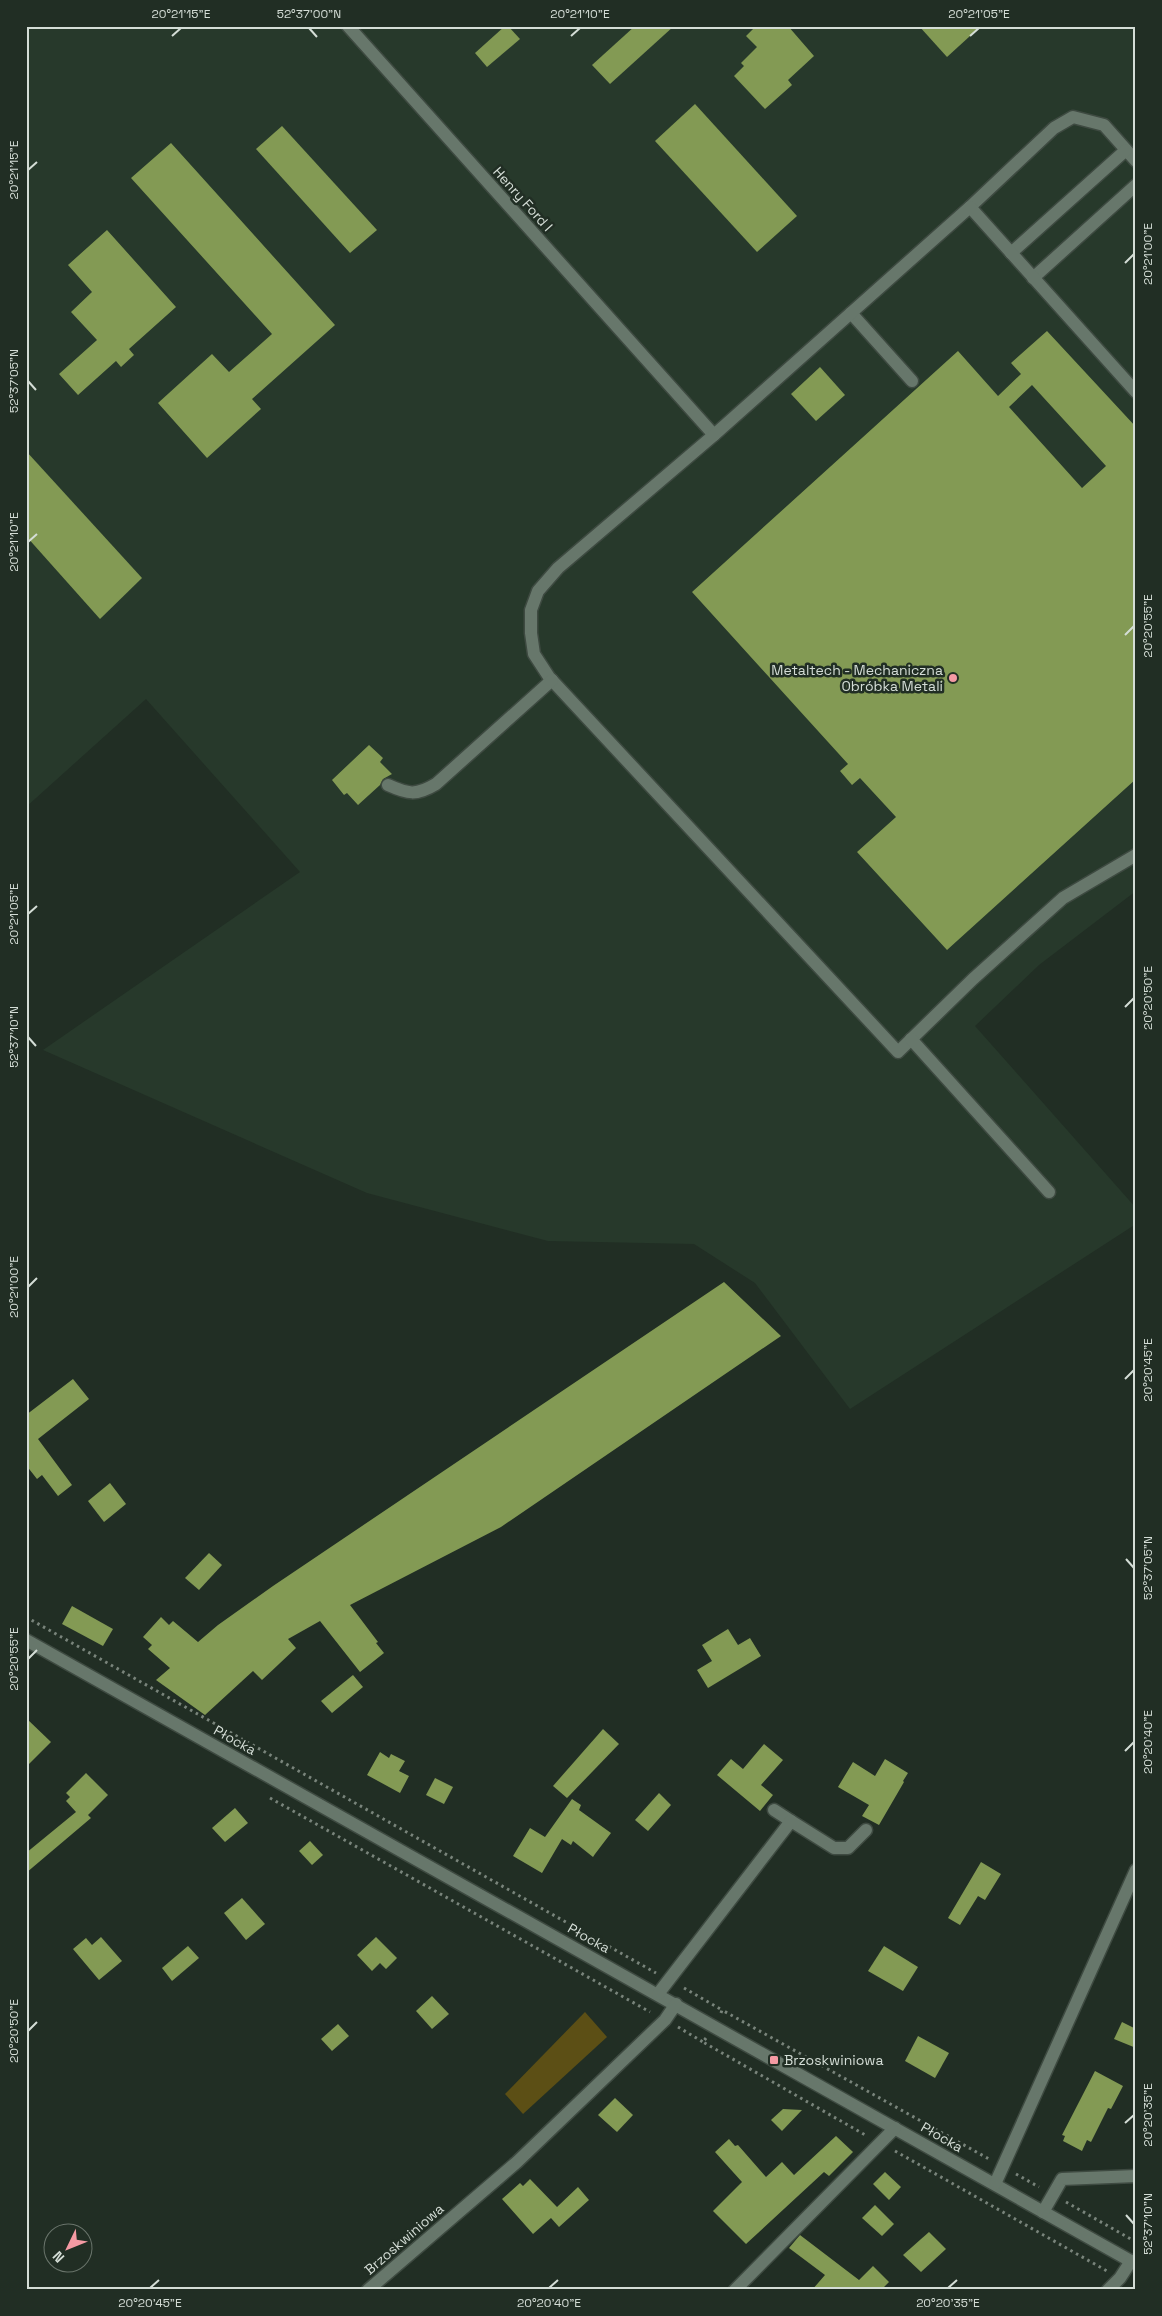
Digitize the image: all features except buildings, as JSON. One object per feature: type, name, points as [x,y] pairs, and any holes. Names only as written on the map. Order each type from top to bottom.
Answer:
[{"type":"street","name":"Henry Ford I","points":[[348,26],[714,436]]},
{"type":"street","points":[[1136,161],[1104,125],[1073,117],[1054,128],[970,207],[714,436],[606,525],[558,568],[538,591],[531,610],[530,633],[534,654],[552,680],[898,1052],[1039,918],[1063,898],[1136,855]]},
{"type":"street","points":[[1011,253],[1126,150]]},
{"type":"street","points":[[1033,278],[1136,185]]},
{"type":"street","points":[[970,207],[1136,392]]},
{"type":"street","points":[[851,312],[912,381]]},
{"type":"street","points":[[388,785],[406,794],[418,792],[436,784],[552,680]]},
{"type":"street","points":[[911,1039],[1049,1192]]},
{"type":"street","name":"Płocka","points":[[26,1640],[676,2004],[1133,2263]]},
{"type":"street","points":[[774,1810],[834,1848],[848,1848],[866,1830]]},
{"type":"street","points":[[658,1994],[790,1821]]},
{"type":"street","points":[[994,2184],[1136,1870]]},
{"type":"street","name":"Brzoskwiniowa","points":[[368,2290],[516,2162],[665,2020],[676,2004]]},
{"type":"street","points":[[735,2290],[895,2128]]},
{"type":"street","points":[[1043,2212],[1062,2179],[1136,2176]]},
{"type":"street","points":[[1108,2290],[1133,2263]]},
{"type":"path","points":[[26,1617],[722,2010]]},
{"type":"path","points":[[270,1797],[704,2042]]},
{"type":"shaded area","points":[[26,26],[1136,26],[1136,891],[1039,965],[975,1026],[1136,1208],[1136,1224],[850,1409],[755,1283],[694,1244],[548,1241],[367,1193],[43,1050],[300,872],[146,699],[26,807]]},
{"type":"shaded area","points":[[585,2012],[607,2037],[523,2114],[505,2094]]},
{"type":"place","name":"Metaltech - Mechaniczna Obróbka Metali","points":[[953,678]]},
{"type":"place","name":"Brzoskwiniowa","points":[[774,2060]]}]
